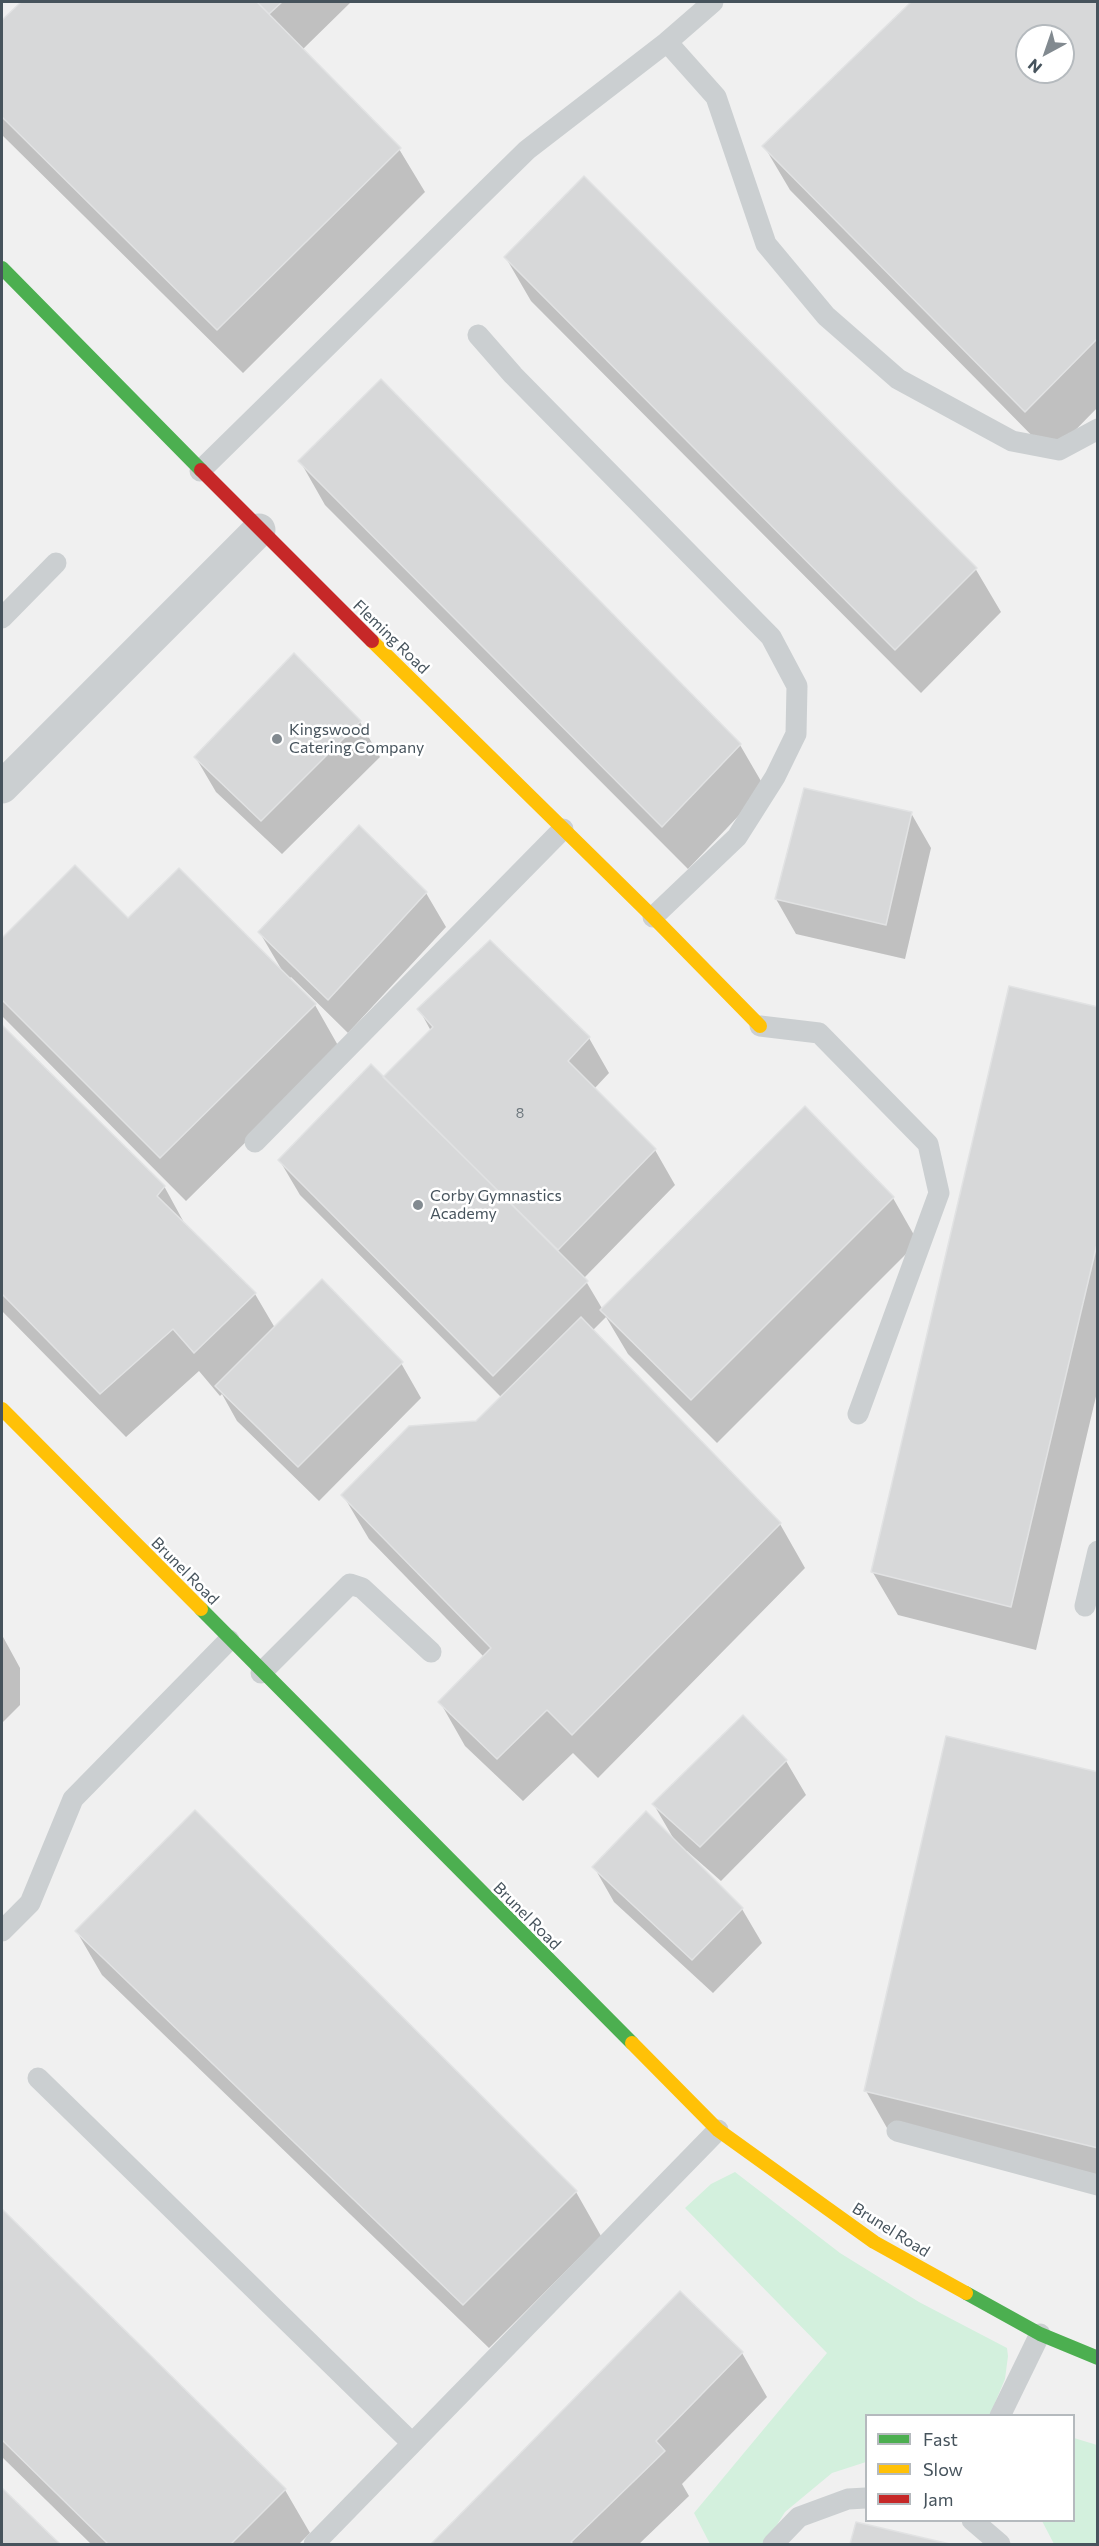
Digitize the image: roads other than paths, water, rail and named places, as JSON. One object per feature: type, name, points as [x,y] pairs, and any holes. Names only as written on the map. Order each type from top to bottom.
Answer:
[{"type":"street","name":"Fleming Road","points":[[2,268],[259,531],[653,917],[760,1026]]},
{"type":"street","points":[[2,787],[259,531]]},
{"type":"street","name":"Brunel Road","points":[[2,1409],[261,1673],[718,2130],[874,2242],[1040,2334],[1098,2358]]},
{"type":"lane","points":[[200,471],[527,150],[667,42],[712,2]]},
{"type":"lane","points":[[667,42],[716,97],[766,244],[826,316],[898,379],[1012,441],[1059,450],[1098,429]]},
{"type":"lane","points":[[478,336],[513,375],[771,637],[797,686],[796,734],[775,777],[736,837],[653,917]]},
{"type":"lane","points":[[2,618],[56,563]]},
{"type":"lane","points":[[255,1142],[563,829]]},
{"type":"lane","points":[[760,1026],[819,1033],[928,1144],[939,1193],[858,1414]]},
{"type":"lane","points":[[1085,1606],[1098,1551]]},
{"type":"lane","points":[[261,1673],[350,1584],[362,1588],[431,1652]]},
{"type":"lane","points":[[2,1931],[30,1902],[73,1799],[230,1640]]},
{"type":"lane","points":[[38,2078],[411,2443]]},
{"type":"lane","points":[[314,2544],[718,2130]]},
{"type":"lane","points":[[897,2131],[1098,2185]]},
{"type":"lane","points":[[1000,2414],[1040,2334]]},
{"type":"lane","points":[[773,2544],[799,2517],[848,2499],[865,2498]]},
{"type":"lane","points":[[974,2522],[1000,2544]]},
{"type":"place","name":"Kingswood Catering Company","points":[[277,739]]},
{"type":"place","name":"Corby Gymnastics Academy","points":[[418,1205]]}]
